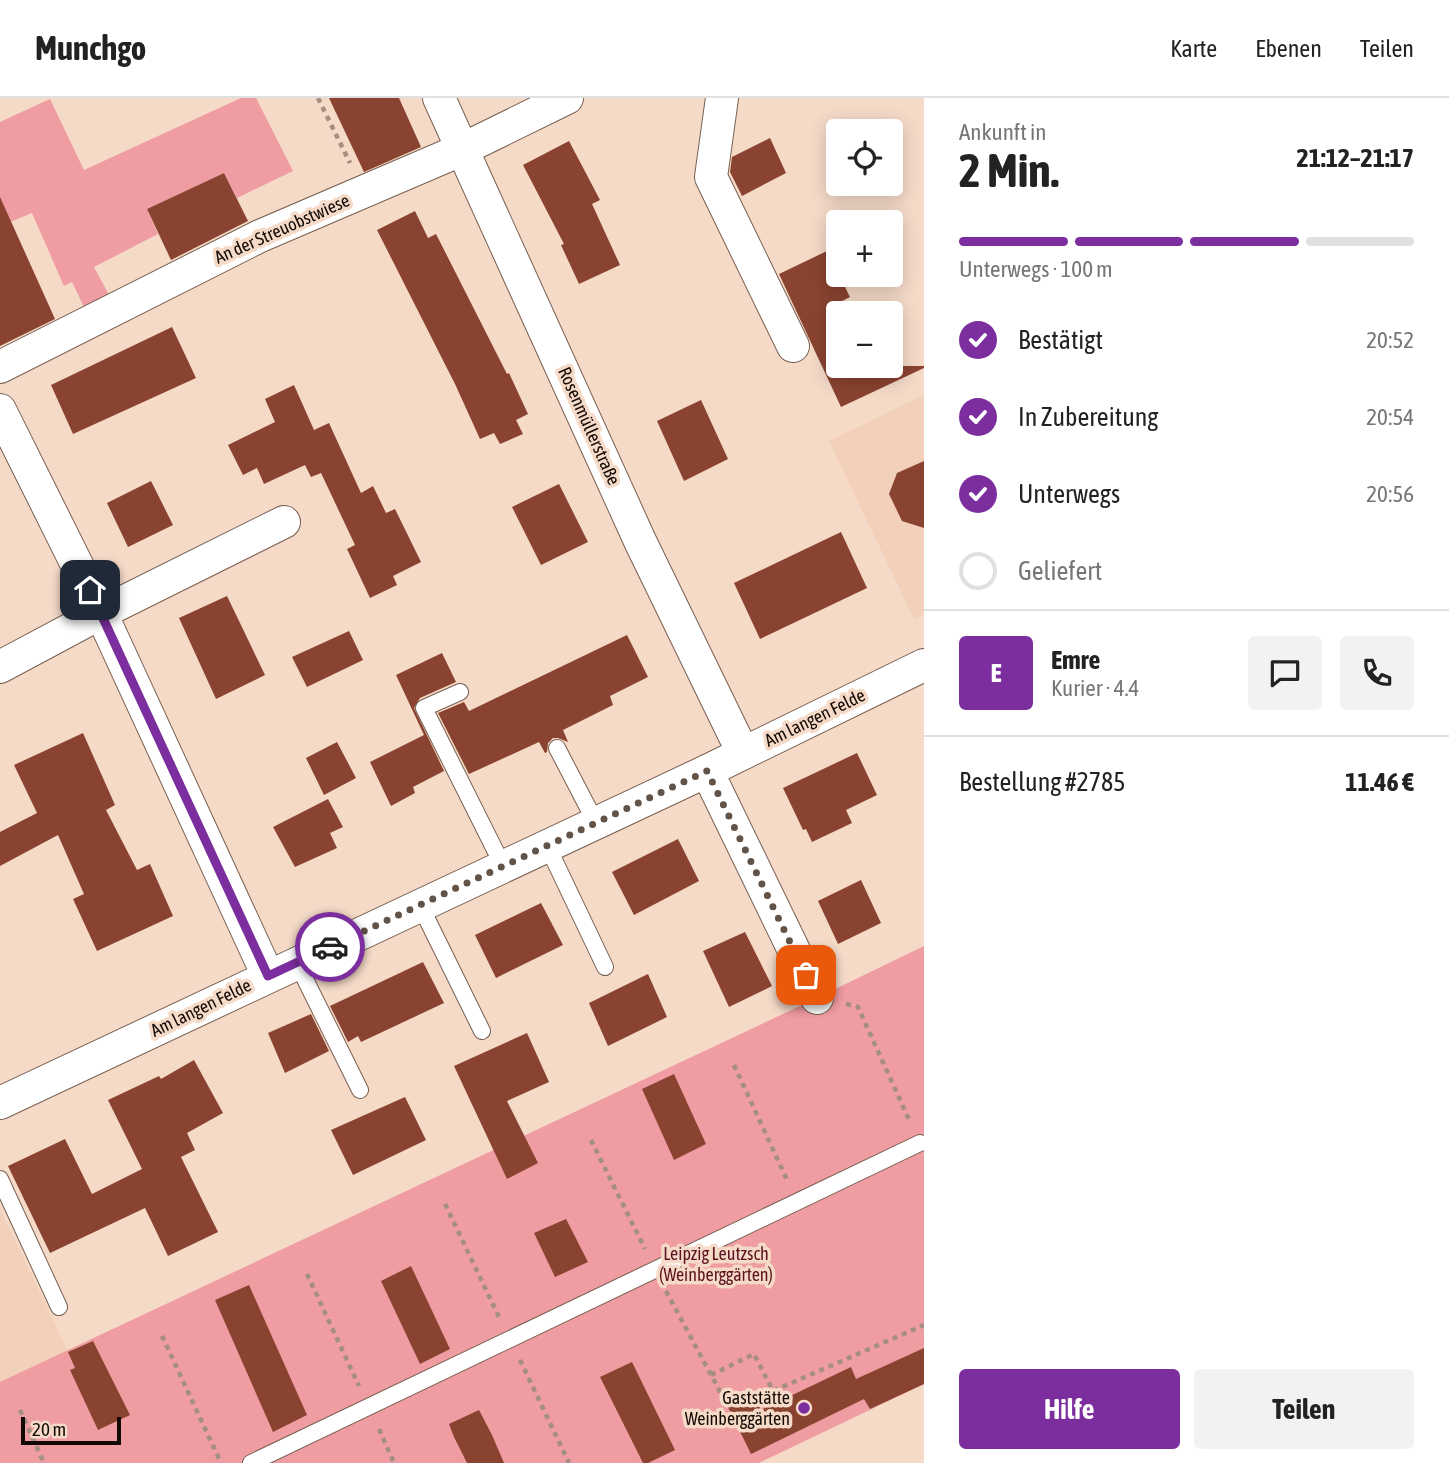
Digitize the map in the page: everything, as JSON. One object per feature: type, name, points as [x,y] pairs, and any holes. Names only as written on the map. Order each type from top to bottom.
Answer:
[{"type":"street","name":"Rosenmüllerstraße","points":[[439,98],[640,541],[743,753]]},
{"type":"street","name":"An der Streuobstwiese","points":[[0,368],[260,236],[463,149],[567,98]]},
{"type":"street","points":[[722,98],[711,177],[793,346]]},
{"type":"street","points":[[0,410],[101,613],[268,976]]},
{"type":"street","points":[[0,667],[101,613],[284,522]]},
{"type":"street","name":"Am langen Felde","points":[[0,1103],[707,771],[924,665]]},
{"type":"street","points":[[707,771],[817,998]]},
{"type":"lane","points":[[460,692],[424,708],[503,866]]},
{"type":"lane","points":[[557,748],[596,823]]},
{"type":"lane","points":[[547,845],[606,967]]},
{"type":"lane","points":[[420,905],[482,1031]]},
{"type":"lane","points":[[297,963],[360,1090]]},
{"type":"lane","points":[[251,1463],[920,1143]]},
{"type":"lane","points":[[0,1179],[59,1307]]},
{"type":"path","points":[[318,98],[364,192]]},
{"type":"path","points":[[817,998],[858,1007],[920,1143]]},
{"type":"path","points":[[734,1065],[797,1201]]},
{"type":"path","points":[[591,1140],[655,1270],[725,1401]]},
{"type":"path","points":[[307,1274],[394,1463]]},
{"type":"path","points":[[711,1375],[754,1354],[773,1391],[924,1325]]},
{"type":"path","points":[[162,1336],[221,1463]]},
{"type":"path","points":[[20,1410],[44,1463]]},
{"type":"shaded area","points":[[924,395],[924,615],[914,619],[829,441]]},
{"type":"shaded area","points":[[0,1209],[68,1351],[0,1382]]},
{"type":"green space","points":[[241,98],[256,98],[293,171],[237,198],[224,173],[147,209],[158,234],[94,267],[109,295],[85,309],[72,282],[64,286],[32,213],[10,222],[0,202],[0,122],[50,99],[84,170]]},
{"type":"green space","name":"Leipzig Leutzsch (Weinberggärten)","points":[[924,946],[924,1384],[759,1463],[0,1463],[0,1382]]},
{"type":"building","points":[[329,98],[399,98],[421,147],[364,172]]},
{"type":"building","points":[[770,138],[786,173],[742,196],[730,172],[732,157]]},
{"type":"building","points":[[569,141],[600,200],[592,204],[620,265],[579,284],[561,245],[564,244],[523,165]]},
{"type":"building","points":[[224,173],[248,221],[171,260],[147,209]]},
{"type":"building","points":[[0,197],[55,319],[0,346]]},
{"type":"building","points":[[415,211],[428,238],[436,234],[528,414],[516,420],[523,434],[500,444],[494,433],[480,439],[377,230]]},
{"type":"building","points":[[826,251],[826,287],[845,287],[850,297],[842,301],[826,301],[826,375],[779,274]]},
{"type":"building","points":[[172,327],[196,378],[73,434],[51,385]]},
{"type":"building","points":[[903,366],[924,368],[903,378]]},
{"type":"building","points":[[827,378],[903,378],[841,407]]},
{"type":"building","points":[[294,385],[314,430],[329,423],[361,493],[373,486],[386,513],[395,509],[421,562],[393,576],[397,585],[370,598],[347,549],[355,545],[321,473],[311,477],[305,465],[264,484],[257,468],[243,475],[228,445],[275,422],[265,399]]},
{"type":"building","points":[[701,400],[728,459],[684,481],[657,421]]},
{"type":"building","points":[[924,461],[924,528],[902,521],[889,494],[897,473]]},
{"type":"building","points":[[151,481],[173,525],[128,547],[107,503]]},
{"type":"building","points":[[559,484],[588,542],[541,565],[512,507]]},
{"type":"building","points":[[841,532],[867,588],[760,639],[734,583]]},
{"type":"building","points":[[227,596],[265,675],[216,699],[179,618]]},
{"type":"building","points":[[349,631],[363,660],[307,687],[292,657]]},
{"type":"building","points":[[627,635],[648,677],[610,696],[613,705],[563,730],[568,742],[553,738],[545,753],[539,742],[469,774],[438,713],[464,702],[469,711]]},
{"type":"building","points":[[442,653],[456,682],[420,698],[414,708],[444,771],[413,787],[415,793],[391,806],[370,762],[424,735],[396,675]]},
{"type":"building","points":[[83,733],[115,805],[106,810],[137,870],[150,864],[173,916],[97,951],[73,899],[84,894],[58,835],[0,866],[0,832],[37,813],[14,765]]},
{"type":"building","points":[[337,742],[356,778],[324,795],[306,758]]},
{"type":"building","points":[[857,753],[877,795],[846,810],[852,823],[812,842],[806,829],[803,830],[783,788]]},
{"type":"building","points":[[328,799],[343,827],[330,833],[337,848],[295,867],[273,827]]},
{"type":"building","points":[[678,839],[699,881],[634,915],[612,872]]},
{"type":"building","points":[[861,880],[881,923],[838,944],[818,901]]},
{"type":"building","points":[[541,903],[563,945],[496,978],[475,935]]},
{"type":"building","points":[[745,932],[772,986],[729,1007],[703,951]]},
{"type":"building","points":[[423,962],[444,1003],[361,1042],[358,1036],[348,1042],[330,1006]]},
{"type":"building","points":[[648,974],[667,1017],[608,1046],[589,1003]]},
{"type":"building","points":[[311,1014],[329,1051],[285,1073],[268,1033]]},
{"type":"building","points":[[527,1033],[549,1082],[507,1101],[538,1163],[507,1179],[454,1066]]},
{"type":"building","points":[[194,1060],[223,1113],[187,1133],[195,1150],[181,1157],[218,1232],[168,1256],[145,1208],[50,1253],[8,1166],[65,1139],[92,1194],[142,1169],[108,1100],[159,1076],[161,1079]]},
{"type":"building","points":[[674,1074],[706,1144],[674,1160],[642,1089]]},
{"type":"building","points":[[405,1097],[426,1140],[353,1175],[331,1130]]},
{"type":"building","points":[[566,1219],[588,1262],[555,1277],[534,1233]]},
{"type":"building","points":[[411,1266],[450,1349],[420,1364],[381,1281]]},
{"type":"building","points":[[249,1285],[307,1415],[273,1432],[215,1300]]},
{"type":"building","points":[[93,1341],[130,1415],[98,1430],[70,1370],[75,1368],[68,1352]]},
{"type":"building","points":[[924,1348],[924,1384],[870,1409],[864,1399],[751,1454],[725,1401],[750,1388],[761,1410],[851,1367],[856,1379]]},
{"type":"building","points":[[632,1362],[675,1450],[648,1463],[643,1463],[600,1377]]},
{"type":"building","points":[[479,1410],[504,1463],[467,1463],[454,1437],[449,1424]]},
{"type":"way so far","points":[[330,947],[707,771],[806,975]]},
{"type":"place","name":"Gaststätte Weinberggärten","points":[[804,1408]]},
{"type":"route","points":[[90,590],[268,976],[330,947]]}]
